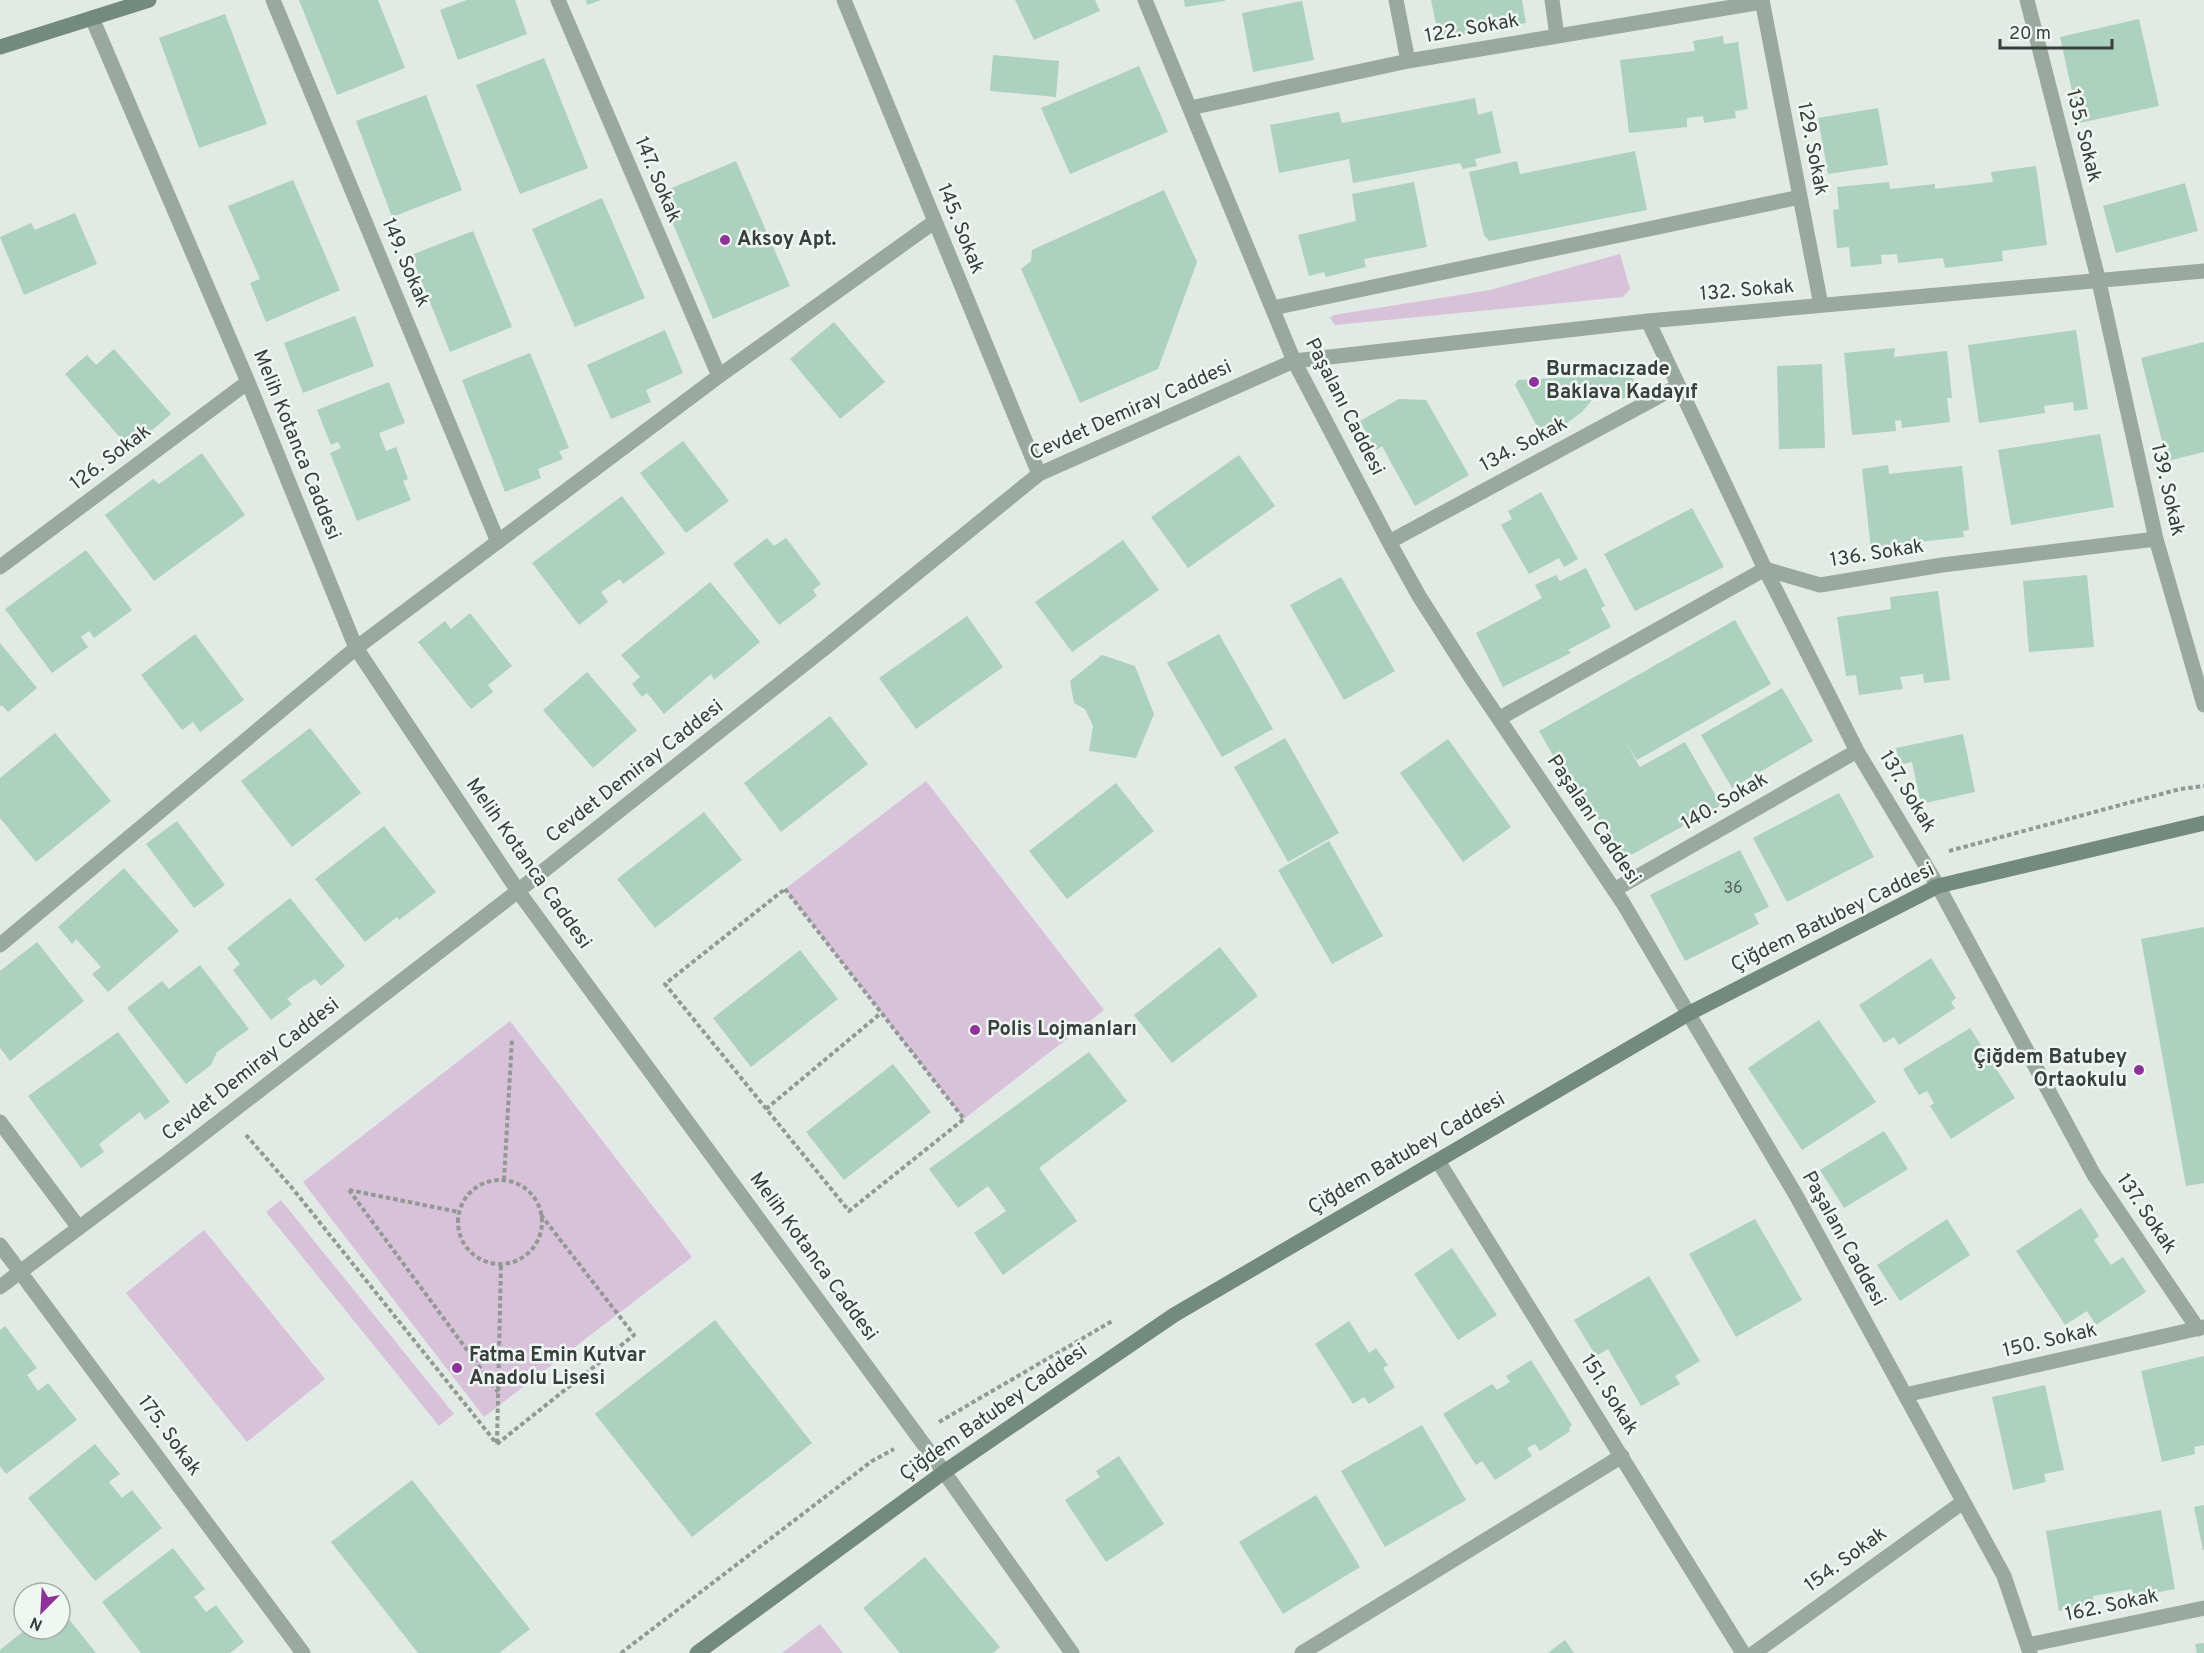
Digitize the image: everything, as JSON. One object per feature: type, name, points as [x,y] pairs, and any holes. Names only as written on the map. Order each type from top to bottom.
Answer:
[{"type":"main road","points":[[0,47],[149,0]]},
{"type":"main road","name":"Çiğdem Batubey Caddesi","points":[[697,1653],[944,1472],[1174,1315],[1688,1014],[1938,886],[2204,823]]},
{"type":"street","name":"149. Sokak","points":[[273,0],[498,542]]},
{"type":"street","name":"147. Sokak","points":[[558,0],[719,376]]},
{"type":"street","name":"145. Sokak","points":[[844,0],[1039,474]]},
{"type":"street","name":"Paşalanı Caddesi","points":[[1145,0],[1294,361],[1389,542],[1425,606],[1614,890],[1797,1197],[2004,1576],[2029,1649]]},
{"type":"street","points":[[1396,0],[1408,61]]},
{"type":"street","points":[[1552,0],[1557,36]]},
{"type":"street","name":"135. Sokak","points":[[2027,0],[2099,282]]},
{"type":"street","name":"122. Sokak","points":[[1190,108],[1408,61],[1762,1]]},
{"type":"street","name":"129. Sokak","points":[[1762,1],[1821,305]]},
{"type":"street","name":"Melih Kotanca Caddesi","points":[[92,18],[248,382],[356,648],[518,891],[944,1472],[1072,1653]]},
{"type":"street","points":[[1273,308],[1800,198]]},
{"type":"street","points":[[0,945],[356,648],[719,376],[934,222]]},
{"type":"street","name":"132. Sokak","points":[[1294,361],[1648,321],[2204,271]]},
{"type":"street","name":"139. Sokak","points":[[2099,282],[2156,539],[2204,705]]},
{"type":"street","name":"137. Sokak","points":[[1648,321],[1764,569],[1857,751],[1938,886],[2094,1174],[2201,1328]]},
{"type":"street","name":"Cevdet Demiray Caddesi","points":[[0,1287],[228,1115],[518,891],[826,647],[1039,474],[1294,361]]},
{"type":"street","name":"126. Sokak","points":[[0,567],[248,382]]},
{"type":"street","name":"134. Sokak","points":[[1389,542],[1678,386]]},
{"type":"street","name":"136. Sokak","points":[[1764,569],[1820,585],[1942,565],[2156,539]]},
{"type":"street","points":[[1500,718],[1764,569]]},
{"type":"street","name":"140. Sokak","points":[[1614,890],[1857,751]]},
{"type":"street","points":[[0,1122],[79,1228]]},
{"type":"street","name":"151. Sokak","points":[[1438,1161],[1743,1653]]},
{"type":"street","name":"175. Sokak","points":[[0,1245],[303,1653]]},
{"type":"street","name":"150. Sokak","points":[[1905,1395],[2201,1328]]},
{"type":"street","points":[[1302,1653],[1622,1456]]},
{"type":"street","name":"154. Sokak","points":[[1754,1653],[1963,1502]]},
{"type":"street","name":"162. Sokak","points":[[2029,1649],[2204,1608]]},
{"type":"path","points":[[1956,848],[2180,789],[2204,786]]},
{"type":"path","points":[[785,889],[881,1013],[964,1119],[849,1211],[665,984],[785,889]]},
{"type":"path","points":[[766,1109],[881,1013]]},
{"type":"path","points":[[504,1180],[512,1038]]},
{"type":"path","points":[[228,1115],[293,1189],[497,1443]]},
{"type":"path","points":[[491,1180],[504,1180],[517,1183],[529,1191],[537,1202],[541,1215],[540,1234],[530,1252],[519,1260],[491,1264],[478,1259],[467,1249],[460,1237],[457,1222],[466,1196],[477,1186],[491,1180]]},
{"type":"path","points":[[459,1212],[349,1190],[498,1392]]},
{"type":"path","points":[[497,1443],[634,1335],[541,1215]]},
{"type":"path","points":[[497,1443],[501,1264]]},
{"type":"path","points":[[621,1653],[872,1461]]},
{"type":"shaded area","points":[[1620,254],[1630,289],[1623,297],[1335,325],[1330,318],[1334,315],[1490,290]]},
{"type":"shaded area","points":[[926,781],[1104,1010],[964,1119],[785,889]]},
{"type":"shaded area","points":[[510,1021],[692,1257],[484,1417],[303,1182]]},
{"type":"shaded area","points":[[281,1200],[454,1414],[439,1426],[266,1212]]},
{"type":"shaded area","points":[[204,1230],[325,1379],[247,1442],[126,1293]]},
{"type":"shaded area","points":[[820,1624],[843,1653],[782,1653]]},
{"type":"building","points":[[299,0],[378,0],[405,68],[337,95]]},
{"type":"building","points":[[467,0],[515,0],[527,34],[458,60],[440,10]]},
{"type":"building","points":[[586,0],[601,0],[587,5]]},
{"type":"building","points":[[1015,0],[1095,0],[1100,11],[1034,40]]},
{"type":"building","points":[[1184,0],[1225,0],[1225,1],[1185,7]]},
{"type":"building","points":[[1431,0],[1522,0],[1526,23],[1439,39]]},
{"type":"building","points":[[1302,1],[1314,60],[1253,72],[1242,13]]},
{"type":"building","points":[[225,14],[267,124],[199,148],[159,38]]},
{"type":"building","points":[[2139,19],[2159,106],[2079,123],[2060,37]]},
{"type":"building","points":[[1723,36],[1724,44],[1738,42],[1748,109],[1735,111],[1736,118],[1704,123],[1703,116],[1687,118],[1687,127],[1629,133],[1620,60],[1695,51],[1693,41]]},
{"type":"building","points":[[993,55],[1059,61],[1056,97],[990,91]]},
{"type":"building","points":[[544,58],[588,168],[520,194],[476,85]]},
{"type":"building","points":[[1139,66],[1168,132],[1070,174],[1041,108]]},
{"type":"building","points":[[426,95],[462,190],[392,217],[356,121]]},
{"type":"building","points":[[1475,98],[1478,115],[1492,111],[1501,153],[1475,159],[1477,166],[1463,169],[1460,163],[1353,183],[1349,159],[1279,173],[1270,125],[1339,112],[1342,123]]},
{"type":"building","points":[[1878,108],[1888,165],[1828,174],[1818,118]]},
{"type":"building","points":[[1635,151],[1647,210],[1489,241],[1484,235],[1469,172],[1517,161],[1520,174]]},
{"type":"building","name":"Aksoy Apt.","points":[[736,161],[790,286],[713,319],[660,193]]},
{"type":"building","points":[[2036,166],[2047,245],[2002,251],[2003,261],[1945,268],[1943,258],[1898,263],[1897,254],[1881,255],[1882,264],[1851,267],[1849,247],[1837,248],[1833,210],[1839,209],[1837,187],[1889,182],[1890,189],[1935,184],[1935,189],[1993,182],[1991,172]]},
{"type":"building","points":[[293,180],[340,290],[266,322],[250,283],[260,279],[228,206]]},
{"type":"building","points":[[1414,182],[1427,247],[1364,259],[1366,267],[1326,277],[1324,272],[1309,276],[1298,235],[1356,221],[1352,194]]},
{"type":"building","points":[[2185,183],[2198,231],[2116,253],[2103,206]]},
{"type":"building","points":[[1164,190],[1197,262],[1158,369],[1080,403],[1021,269],[1031,261],[1032,250]]},
{"type":"building","points":[[602,198],[645,298],[575,327],[532,229]]},
{"type":"building","points":[[75,213],[97,264],[24,295],[0,237],[31,223],[35,230]]},
{"type":"building","points":[[473,231],[512,327],[450,352],[411,255]]},
{"type":"building","points":[[355,316],[374,366],[303,393],[284,343]]},
{"type":"building","points":[[834,322],[885,382],[840,419],[790,359]]},
{"type":"building","points":[[665,330],[683,373],[646,390],[651,402],[611,419],[587,365]]},
{"type":"building","points":[[2076,330],[2088,409],[2074,411],[2073,402],[2044,406],[2045,413],[1979,423],[1968,345]]},
{"type":"building","points":[[2204,342],[2204,452],[2167,461],[2141,358]]},
{"type":"building","points":[[1895,348],[1894,357],[1947,351],[1952,398],[1947,398],[1950,422],[1902,428],[1901,420],[1895,421],[1896,431],[1852,435],[1844,353]]},
{"type":"building","points":[[114,349],[171,414],[130,449],[65,374],[87,355],[96,365]]},
{"type":"building","points":[[530,353],[569,448],[559,451],[563,459],[538,469],[541,478],[505,492],[462,380]]},
{"type":"building","points":[[1822,364],[1825,448],[1779,449],[1777,366]]},
{"type":"building","points":[[1629,370],[1638,389],[1623,399],[1594,398],[1582,412],[1544,440],[1515,385],[1518,380],[1587,376]]},
{"type":"building","points":[[389,382],[405,423],[379,433],[386,451],[396,447],[408,479],[403,481],[411,500],[357,521],[330,453],[341,448],[338,442],[331,445],[317,410]]},
{"type":"building","points":[[1399,399],[1426,400],[1469,475],[1415,506],[1382,446],[1376,450],[1360,421]]},
{"type":"building","points":[[2100,434],[2114,507],[2011,525],[1998,450]]},
{"type":"building","points":[[683,441],[729,501],[686,533],[640,473]]},
{"type":"building","points":[[202,453],[245,515],[154,581],[105,515],[153,479],[159,484]]},
{"type":"building","points":[[1239,455],[1275,506],[1188,568],[1151,517]]},
{"type":"building","points":[[1888,465],[1889,474],[1962,466],[1969,530],[1963,531],[1964,537],[1910,543],[1911,553],[1872,558],[1862,469]]},
{"type":"building","points":[[1541,492],[1578,559],[1564,567],[1559,558],[1529,574],[1501,525],[1512,519],[1508,511]]},
{"type":"building","points":[[622,496],[665,553],[623,584],[620,579],[601,592],[608,602],[579,625],[532,563]]},
{"type":"building","points":[[1692,508],[1724,567],[1635,611],[1604,554]]},
{"type":"building","points":[[767,538],[774,546],[786,538],[821,584],[813,590],[817,596],[779,625],[733,564]]},
{"type":"building","points":[[1123,540],[1159,590],[1072,652],[1035,602]]},
{"type":"building","points":[[86,550],[132,610],[94,638],[89,631],[81,637],[88,647],[52,673],[5,609]]},
{"type":"building","points":[[1586,568],[1605,606],[1601,608],[1611,627],[1568,650],[1571,653],[1503,687],[1476,633],[1542,598],[1535,585],[1556,575],[1560,581]]},
{"type":"building","points":[[2087,575],[2094,647],[2029,652],[2023,581]]},
{"type":"building","points":[[1341,577],[1395,671],[1344,700],[1290,605]]},
{"type":"building","points":[[710,582],[760,642],[714,680],[711,674],[664,714],[647,693],[642,697],[632,684],[640,677],[621,655]]},
{"type":"building","points":[[1938,591],[1950,680],[1924,683],[1923,674],[1900,677],[1903,689],[1859,695],[1856,675],[1846,676],[1837,617],[1891,609],[1890,597]]},
{"type":"building","points":[[470,613],[512,666],[488,685],[493,692],[471,709],[418,642],[445,621],[451,629]]},
{"type":"building","points":[[967,616],[1003,667],[916,729],[879,678]]},
{"type":"building","points":[[1735,620],[1771,684],[1637,760],[1625,742],[1640,767],[1685,742],[1721,805],[1622,860],[1597,816],[1590,820],[1539,731]]},
{"type":"building","points":[[195,634],[244,700],[200,732],[193,722],[182,730],[141,675]]},
{"type":"building","points":[[1219,634],[1273,729],[1222,757],[1167,663]]},
{"type":"building","points":[[0,643],[37,688],[8,712],[2,705],[0,707]]},
{"type":"building","points":[[1102,655],[1135,666],[1154,714],[1136,758],[1089,751],[1093,726],[1085,709],[1074,703],[1070,681]]},
{"type":"building","points":[[587,672],[637,730],[593,768],[543,710]]},
{"type":"building","points":[[1782,688],[1813,741],[1732,788],[1701,735]]},
{"type":"building","points":[[830,716],[868,764],[781,832],[744,783]]},
{"type":"building","points":[[310,728],[361,793],[292,847],[241,781]]},
{"type":"building","points":[[55,733],[111,801],[36,862],[0,818],[0,778]]},
{"type":"building","points":[[1963,734],[1975,792],[1921,804],[1912,762],[1900,765],[1896,748]]},
{"type":"building","points":[[1285,738],[1339,833],[1288,862],[1234,767]]},
{"type":"building","points":[[1448,739],[1511,827],[1463,862],[1400,773]]},
{"type":"building","points":[[1116,783],[1154,831],[1067,899],[1029,851]]},
{"type":"building","points":[[1839,793],[1874,857],[1787,902],[1753,838]]},
{"type":"building","points":[[704,812],[742,860],[655,928],[617,879]]},
{"type":"building","points":[[177,821],[225,885],[194,908],[146,844]]},
{"type":"building","points":[[384,826],[436,892],[399,920],[397,917],[365,942],[315,879]]},
{"type":"building","points":[[1329,841],[1383,936],[1332,964],[1278,870]]},
{"type":"building","points":[[1740,850],[1769,907],[1754,914],[1759,924],[1685,961],[1650,895]]},
{"type":"building","points":[[124,868],[179,931],[108,992],[92,974],[101,967],[76,939],[72,944],[58,927]]},
{"type":"building","points":[[290,898],[345,966],[321,986],[315,979],[301,988],[287,999],[292,1004],[271,1020],[233,970],[240,964],[227,948]]},
{"type":"building","points":[[2204,927],[2204,1183],[2186,1186],[2141,939]]},
{"type":"building","points":[[37,942],[84,1001],[10,1061],[0,1048],[0,971]]},
{"type":"building","points":[[1220,947],[1258,996],[1172,1063],[1134,1015]]},
{"type":"building","points":[[800,950],[838,999],[751,1067],[713,1018]]},
{"type":"building","points":[[1931,958],[1956,998],[1951,1002],[1955,1008],[1899,1045],[1894,1037],[1884,1043],[1859,1005]]},
{"type":"building","points":[[200,965],[249,1029],[217,1052],[211,1065],[186,1084],[127,1008],[162,981],[169,989]]},
{"type":"building","points":[[1819,1020],[1876,1102],[1802,1150],[1748,1068]]},
{"type":"building","points":[[1970,1028],[2015,1098],[1951,1139],[1930,1106],[1934,1103],[1927,1091],[1919,1095],[1903,1069]]},
{"type":"building","points":[[118,1032],[170,1102],[145,1120],[140,1112],[99,1144],[104,1152],[81,1168],[28,1096]]},
{"type":"building","points":[[1089,1052],[1127,1101],[1039,1168],[1077,1221],[1003,1275],[974,1233],[1006,1211],[988,1186],[958,1208],[929,1169]]},
{"type":"building","points":[[893,1064],[931,1112],[844,1180],[806,1132]]},
{"type":"building","points":[[1884,1131],[1908,1169],[1844,1208],[1820,1170]]},
{"type":"building","points":[[2081,1208],[2099,1236],[2094,1240],[2111,1265],[2123,1257],[2146,1292],[2096,1325],[2087,1311],[2065,1325],[2016,1251]]},
{"type":"building","points":[[1755,1219],[1802,1300],[1736,1337],[1689,1254]]},
{"type":"building","points":[[1947,1219],[1970,1255],[1900,1301],[1877,1265]]},
{"type":"building","points":[[1452,1248],[1497,1315],[1458,1340],[1414,1274]]},
{"type":"building","points":[[1649,1276],[1700,1361],[1675,1376],[1680,1384],[1641,1406],[1608,1349],[1596,1356],[1574,1320]]},
{"type":"building","points":[[715,1320],[812,1443],[692,1537],[595,1414]]},
{"type":"building","points":[[1349,1321],[1369,1353],[1376,1348],[1388,1365],[1383,1368],[1395,1387],[1369,1404],[1364,1397],[1353,1404],[1315,1344]]},
{"type":"building","points":[[5,1326],[37,1368],[27,1375],[38,1391],[48,1383],[77,1420],[6,1474],[0,1466],[0,1330]]},
{"type":"building","points":[[2204,1356],[2204,1445],[2194,1447],[2195,1454],[2162,1462],[2141,1371]]},
{"type":"building","points":[[1531,1360],[1572,1425],[1569,1428],[1570,1431],[1540,1451],[1535,1444],[1527,1448],[1532,1456],[1495,1480],[1482,1461],[1476,1465],[1443,1414],[1492,1384],[1497,1390],[1510,1382],[1506,1376]]},
{"type":"building","points":[[2045,1385],[2064,1470],[2044,1474],[2046,1482],[2013,1490],[1992,1397]]},
{"type":"building","points":[[1422,1425],[1466,1500],[1385,1547],[1341,1471]]},
{"type":"building","points":[[95,1444],[120,1474],[109,1482],[122,1498],[132,1490],[162,1528],[95,1581],[28,1498]]},
{"type":"building","points":[[1119,1456],[1164,1524],[1106,1562],[1065,1500],[1100,1477],[1096,1471]]},
{"type":"building","points":[[412,1480],[530,1629],[499,1653],[418,1653],[331,1542]]},
{"type":"building","points":[[1316,1495],[1360,1567],[1283,1614],[1239,1542]]},
{"type":"building","points":[[2204,1505],[2204,1550],[2203,1550],[2194,1507]]},
{"type":"building","points":[[2161,1510],[2175,1589],[2134,1597],[2132,1589],[2093,1596],[2094,1606],[2059,1611],[2046,1531]]},
{"type":"building","points":[[173,1548],[205,1589],[194,1597],[206,1612],[216,1605],[244,1642],[230,1653],[141,1653],[102,1602]]},
{"type":"building","points":[[925,1557],[1000,1647],[993,1653],[900,1653],[863,1608]]},
{"type":"building","points":[[72,1623],[96,1653],[0,1653],[0,1650],[12,1640],[72,1641]]},
{"type":"building","points":[[1565,1640],[1574,1653],[1548,1653]]},
{"type":"building","points":[[2204,1643],[2204,1653],[2197,1653],[2195,1644]]},
{"type":"place","name":"Aksoy Apt.","points":[[725,240]]},
{"type":"place","name":"Burmacızade Baklava Kadayıf","points":[[1534,382]]},
{"type":"place","name":"Polis Lojmanları","points":[[975,1030]]},
{"type":"place","name":"Çiğdem Batubey Ortaokulu","points":[[2139,1070]]},
{"type":"place","name":"Fatma Emin Kutvar Anadolu Lisesi","points":[[457,1368]]}]
